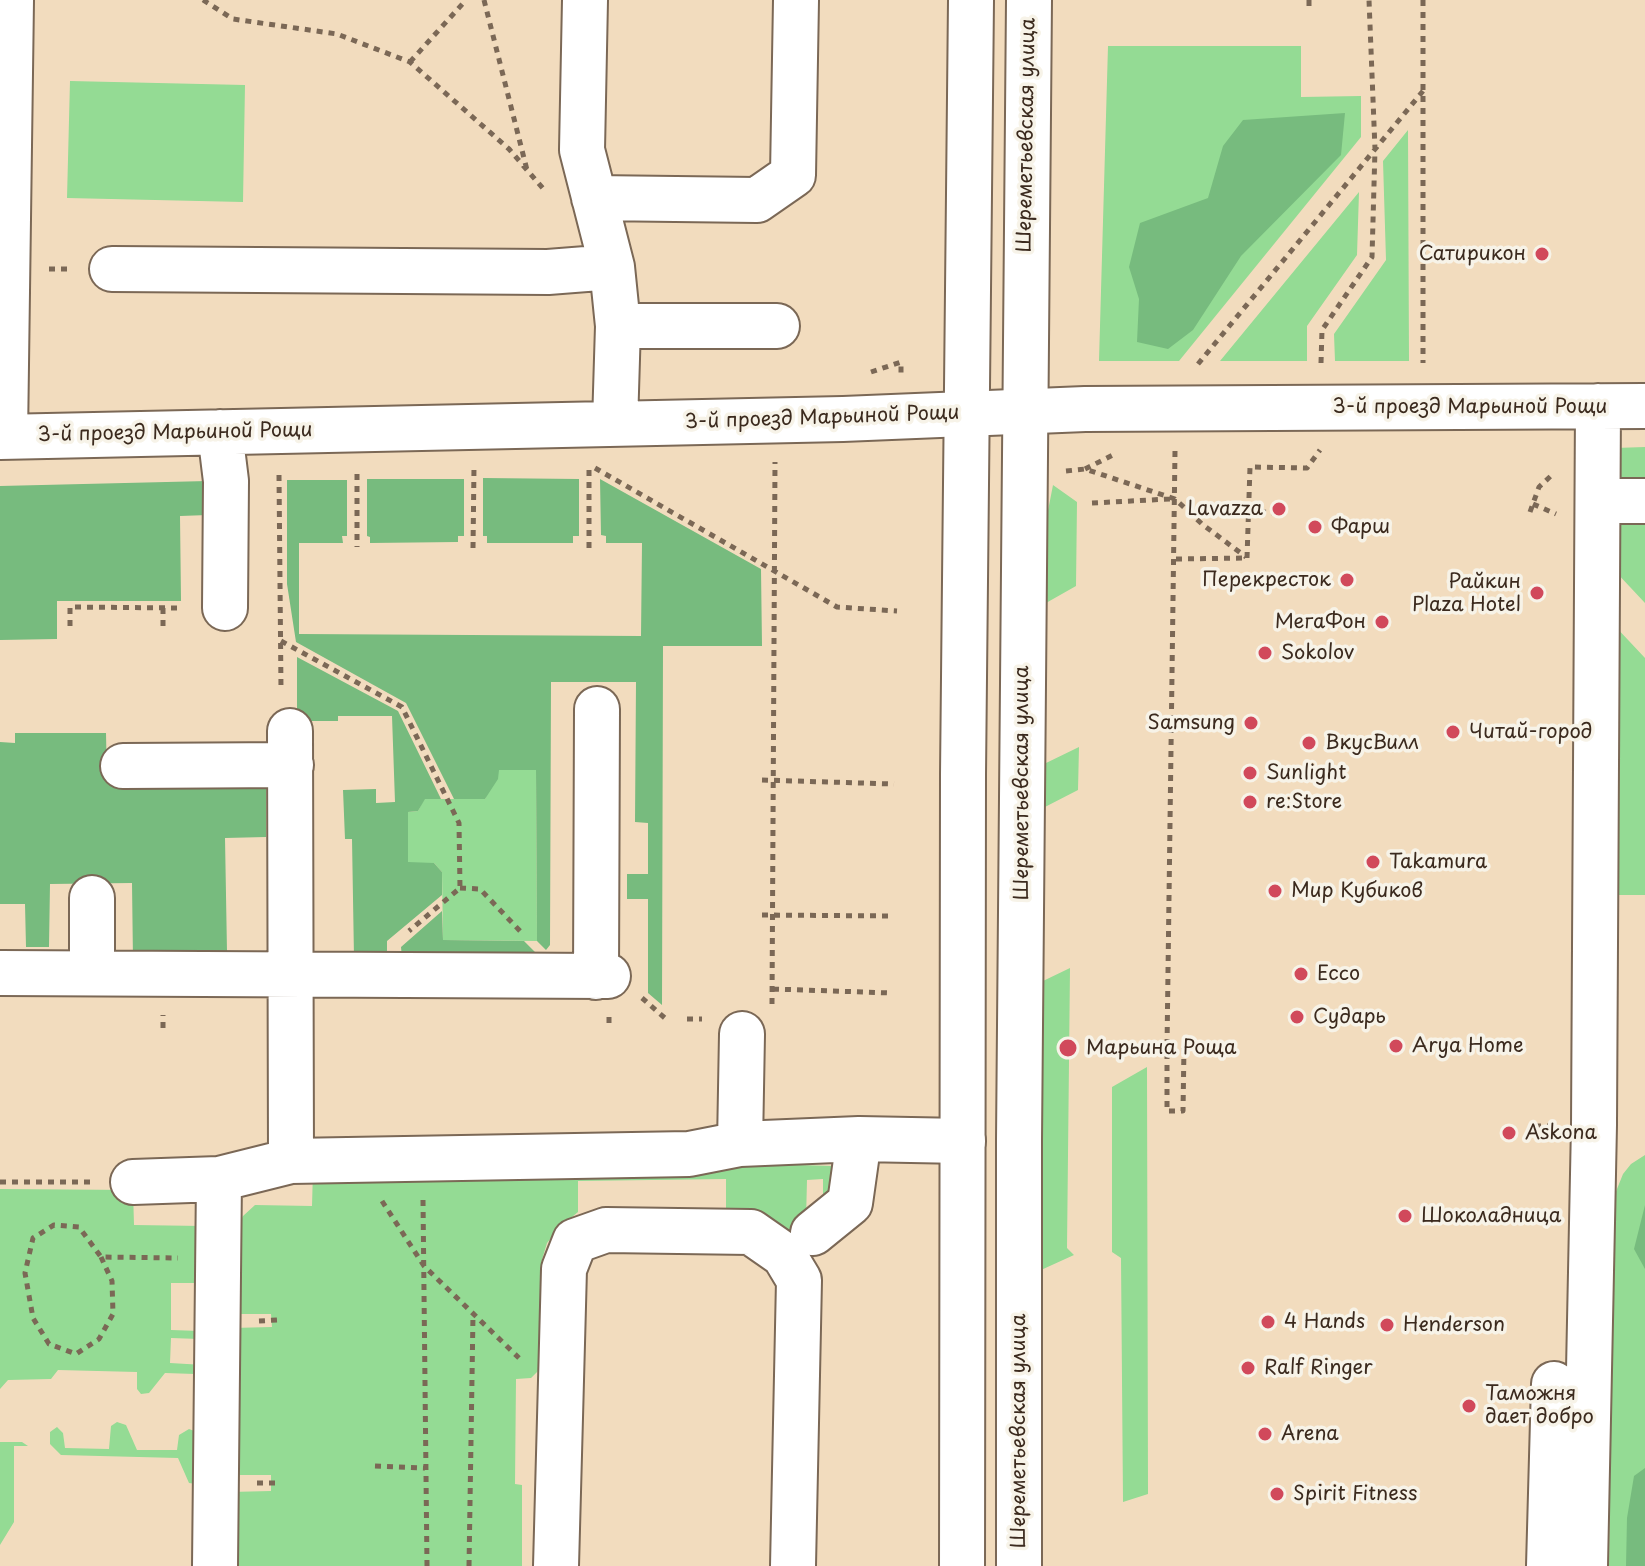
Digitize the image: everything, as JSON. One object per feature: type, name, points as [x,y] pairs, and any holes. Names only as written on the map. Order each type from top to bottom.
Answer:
[{"type":"main road","points":[[2,437],[11,0]]},
{"type":"main road","points":[[585,0],[582,150],[612,267],[618,326],[615,424]]},
{"type":"main road","points":[[594,198],[757,200],[793,175],[796,0]]},
{"type":"main road","points":[[962,1566],[971,0]]},
{"type":"main road","name":"Шереметьевская улица","points":[[1019,1566],[1019,1139],[1029,0]]},
{"type":"main road","points":[[112,269],[548,272],[612,267]]},
{"type":"main road","points":[[618,326],[777,326]]},
{"type":"main road","points":[[1585,1566],[1594,1125],[1598,406]]},
{"type":"main road","name":"3-й проезд Марьиной Рощи","points":[[2,437],[901,418],[1024,411],[1645,406]]},
{"type":"main road","points":[[220,432],[226,481],[225,608]]},
{"type":"main road","points":[[1598,501],[1645,501]]},
{"type":"main road","points":[[0,973],[589,976],[597,709]]},
{"type":"main road","points":[[123,766],[291,748],[291,1161]]},
{"type":"main road","points":[[92,898],[92,973]]},
{"type":"main road","points":[[740,1144],[743,1024]]},
{"type":"main road","points":[[133,1182],[219,1179],[291,1161],[689,1154],[740,1144],[859,1139],[963,1141]]},
{"type":"main road","points":[[813,1233],[850,1203],[859,1139]]},
{"type":"main road","points":[[215,1566],[219,1179]]},
{"type":"main road","points":[[556,1566],[564,1269],[575,1241],[606,1230],[751,1232],[784,1255],[799,1280],[793,1566]]},
{"type":"main road","points":[[1549,1566],[1554,1384]]},
{"type":"path","points":[[203,0],[233,19],[337,34],[410,62],[509,149],[549,196],[568,202],[594,198]]},
{"type":"path","points":[[410,62],[466,0]]},
{"type":"path","points":[[484,0],[527,171]]},
{"type":"path","points":[[1309,0],[1309,11]]},
{"type":"path","points":[[1320,374],[1322,330],[1372,257],[1375,149],[1369,0]]},
{"type":"path","points":[[1423,0],[1424,374]]},
{"type":"path","points":[[1189,374],[1423,91]]},
{"type":"path","points":[[7,269],[112,269]]},
{"type":"path","points":[[1175,444],[1167,1111],[1183,1111],[1184,1047]]},
{"type":"path","points":[[1247,558],[1250,467],[1307,468],[1321,449],[1306,449]]},
{"type":"path","points":[[687,1019],[743,1024],[773,989],[771,780],[775,461]]},
{"type":"path","points":[[589,548],[589,465],[837,607],[897,611]]},
{"type":"path","points":[[473,548],[474,466]]},
{"type":"path","points":[[357,469],[357,547]]},
{"type":"path","points":[[1085,469],[1175,499],[1247,558]]},
{"type":"path","points":[[278,470],[282,720],[291,748]]},
{"type":"path","points":[[1530,512],[1539,487]]},
{"type":"path","points":[[1092,503],[1175,499]]},
{"type":"path","points":[[1248,510],[1272,513]]},
{"type":"path","points":[[1175,559],[1247,558]]},
{"type":"path","points":[[70,626],[70,607],[280,607]]},
{"type":"path","points":[[163,608],[163,626]]},
{"type":"path","points":[[281,641],[402,707],[459,823],[460,888]]},
{"type":"path","points":[[762,780],[894,784]]},
{"type":"path","points":[[393,975],[393,943],[460,888],[480,889],[589,976]]},
{"type":"path","points":[[762,915],[893,916]]},
{"type":"path","points":[[773,989],[892,993]]},
{"type":"path","points":[[1089,1045],[1214,1047]]},
{"type":"path","points":[[0,1182],[133,1182]]},
{"type":"path","points":[[423,1188],[427,1566]]},
{"type":"path","points":[[381,1200],[424,1266],[536,1375],[561,1390]]},
{"type":"path","points":[[54,1225],[79,1227],[101,1257],[112,1281],[113,1314],[99,1339],[76,1354],[49,1344],[33,1318],[25,1273],[33,1238],[54,1225]]},
{"type":"path","points":[[101,1257],[219,1259]]},
{"type":"path","points":[[469,1566],[473,1314]]},
{"type":"path","points":[[375,1466],[425,1468]]},
{"type":"green space","points":[[1108,46],[1301,46],[1301,97],[1361,96],[1361,137],[1179,361],[1099,361]]},
{"type":"green space","points":[[70,81],[245,85],[243,202],[67,198]]},
{"type":"green space","points":[[1345,113],[1341,155],[1241,256],[1193,330],[1168,349],[1137,342],[1139,299],[1129,267],[1140,223],[1208,198],[1223,146],[1243,120]]},
{"type":"green space","points":[[1408,130],[1409,361],[1335,361],[1334,334],[1386,260],[1383,161]]},
{"type":"green space","points":[[1359,192],[1357,255],[1307,326],[1307,361],[1220,361]]},
{"type":"green space","points":[[1645,447],[1645,481],[1616,481],[1615,448]]},
{"type":"green space","points":[[483,478],[579,479],[579,536],[573,536],[573,543],[487,543],[487,536],[483,536]]},
{"type":"green space","points":[[367,479],[464,479],[464,536],[458,536],[458,542],[370,543],[367,536]]},
{"type":"green space","points":[[600,479],[761,569],[762,646],[663,646],[662,1005],[648,993],[648,899],[627,899],[627,874],[648,874],[648,823],[635,822],[636,682],[551,682],[550,945],[546,950],[537,941],[536,770],[499,770],[498,779],[485,799],[454,799],[406,703],[296,642],[287,584],[287,480],[347,480],[347,536],[342,536],[343,543],[299,543],[299,634],[641,636],[642,543],[606,543],[606,536],[601,535]]},
{"type":"green space","points":[[208,481],[208,515],[180,516],[181,601],[57,601],[57,639],[0,640],[0,486]]},
{"type":"green space","points":[[1053,485],[1077,502],[1076,586],[1046,603],[1046,521]]},
{"type":"green space","points":[[1645,522],[1645,603],[1615,571],[1616,523]]},
{"type":"green space","points":[[1614,625],[1645,658],[1645,895],[1611,895]]},
{"type":"green space","points":[[297,657],[398,711],[441,799],[425,799],[418,811],[408,812],[408,862],[434,863],[442,872],[442,895],[387,941],[387,957],[354,958],[352,839],[345,839],[343,790],[376,789],[376,803],[395,802],[392,716],[338,716],[338,721],[297,721]]},
{"type":"green space","points":[[15,733],[106,733],[107,782],[266,781],[266,837],[225,838],[227,952],[224,959],[133,961],[132,883],[50,884],[49,947],[26,947],[25,904],[0,904],[0,742],[15,743]]},
{"type":"green space","points":[[1079,747],[1078,790],[1043,808],[1044,764]]},
{"type":"green space","points":[[498,769],[536,770],[537,941],[443,940],[442,872],[434,863],[408,863],[408,812],[418,811],[424,799],[485,799]]},
{"type":"green space","points":[[442,911],[443,940],[524,941],[539,956],[402,958],[401,947]]},
{"type":"green space","points":[[1070,968],[1067,1248],[1074,1255],[1041,1270],[1043,981]]},
{"type":"green space","points":[[1147,1067],[1148,1494],[1123,1502],[1121,1258],[1112,1252],[1112,1087]]},
{"type":"green space","points":[[1645,1155],[1645,1566],[1609,1566],[1613,1199],[1623,1174]]},
{"type":"green space","points":[[764,1164],[834,1166],[841,1171],[823,1206],[823,1179],[807,1180],[806,1220],[788,1234],[726,1210],[726,1179],[578,1181],[578,1212],[547,1243],[541,1263],[540,1369],[531,1378],[516,1379],[515,1484],[522,1485],[522,1566],[230,1566],[230,1492],[271,1491],[271,1475],[231,1475],[232,1328],[272,1327],[271,1314],[231,1314],[235,1232],[243,1216],[255,1205],[312,1206],[313,1170]]},
{"type":"green space","points":[[0,1189],[133,1190],[134,1225],[203,1226],[203,1283],[171,1283],[171,1330],[200,1331],[199,1339],[171,1338],[170,1363],[204,1365],[195,1374],[165,1373],[149,1393],[141,1394],[137,1389],[137,1372],[58,1370],[51,1379],[8,1380],[0,1389]]},
{"type":"green space","points":[[1645,1205],[1645,1269],[1634,1249]]},
{"type":"green space","points":[[117,1422],[126,1425],[137,1450],[177,1450],[179,1435],[189,1429],[205,1435],[196,1484],[189,1483],[178,1458],[61,1455],[50,1444],[50,1432],[57,1427],[63,1433],[65,1448],[109,1449],[111,1426]]},
{"type":"green space","points":[[0,1442],[22,1442],[28,1446],[14,1446],[14,1522],[0,1545]]},
{"type":"green space","points":[[1645,1468],[1645,1566],[1626,1566],[1627,1518],[1634,1476]]},
{"type":"place","name":"Сатирикон","points":[[1542,254]]},
{"type":"place","name":"Lavazza","points":[[1279,509]]},
{"type":"place","name":"Фарш","points":[[1315,527]]},
{"type":"place","name":"Перекресток","points":[[1347,580]]},
{"type":"place","name":"Райкин Plaza Hotel","points":[[1537,593]]},
{"type":"place","name":"МегаФон","points":[[1382,622]]},
{"type":"place","name":"Sokolov","points":[[1265,653]]},
{"type":"place","name":"Samsung","points":[[1251,723]]},
{"type":"place","name":"Читай-город","points":[[1453,732]]},
{"type":"place","name":"ВкусВилл","points":[[1309,743]]},
{"type":"place","name":"Sunlight","points":[[1250,773]]},
{"type":"place","name":"re:Store","points":[[1250,802]]},
{"type":"place","name":"Takamura","points":[[1373,862]]},
{"type":"place","name":"Мир Кубиков","points":[[1275,891]]},
{"type":"place","name":"Ecco","points":[[1301,974]]},
{"type":"place","name":"Сударь","points":[[1297,1017]]},
{"type":"place","name":"Arya Home","points":[[1396,1046]]},
{"type":"place","name":"Марьина Роща","points":[[1068,1048]]},
{"type":"place","name":"Askona","points":[[1509,1133]]},
{"type":"place","name":"Шоколадница","points":[[1405,1216]]},
{"type":"place","name":"4 Hands","points":[[1268,1322]]},
{"type":"place","name":"Henderson","points":[[1387,1325]]},
{"type":"place","name":"Ralf Ringer","points":[[1248,1368]]},
{"type":"place","name":"Таможня дает добро","points":[[1469,1406]]},
{"type":"place","name":"Arena","points":[[1265,1434]]},
{"type":"place","name":"Spirit Fitness","points":[[1277,1494]]}]
